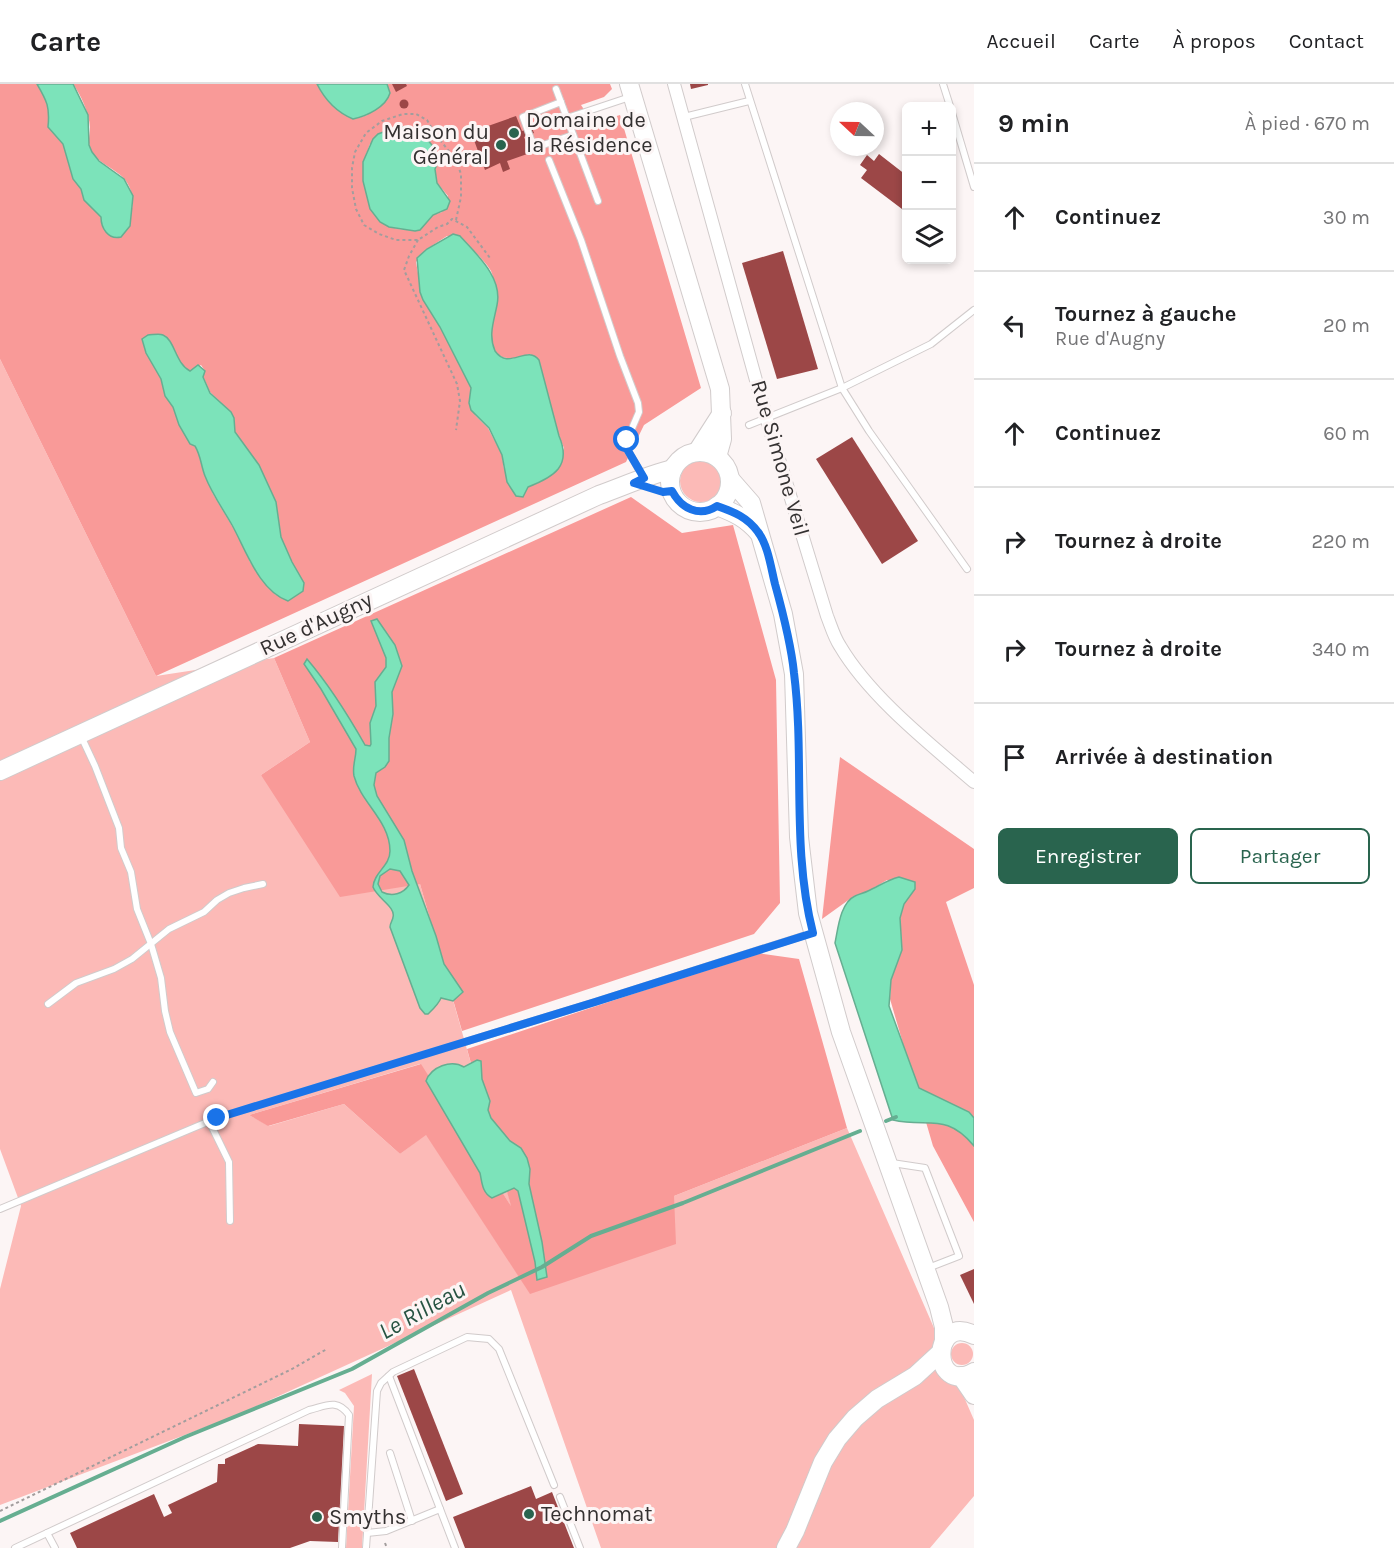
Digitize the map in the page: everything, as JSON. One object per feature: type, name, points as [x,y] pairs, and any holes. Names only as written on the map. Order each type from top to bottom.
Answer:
[{"type":"main road","points":[[631,90],[720,389],[722,439],[717,457]]},
{"type":"main road","points":[[697,452],[722,412]]},
{"type":"main road","points":[[730,479],[726,496],[717,506],[702,512],[683,507],[676,500],[670,481],[674,469],[683,457],[697,452],[709,453],[717,457],[728,471],[730,479],[751,503],[783,614],[795,674],[799,837],[802,877],[813,933],[841,1032],[939,1307],[944,1327],[942,1364],[961,1374],[974,1395]]},
{"type":"main road","name":"Rue d'Augny","points":[[0,771],[598,495],[674,469]]},
{"type":"main road","points":[[639,481],[663,492],[672,491]]},
{"type":"main road","points":[[717,506],[740,514],[760,534]]},
{"type":"main road","points":[[939,1307],[968,1334]]},
{"type":"main road","points":[[786,1548],[823,1462],[837,1439],[855,1418],[877,1399],[915,1376],[951,1335],[968,1334]]},
{"type":"main road","points":[[915,1376],[961,1374]]},
{"type":"street","name":"Rue Simone Veil","points":[[674,84],[767,420],[827,616],[839,645],[856,670],[890,707],[974,782]]},
{"type":"lane","points":[[745,84],[842,388],[869,431],[967,569]]},
{"type":"lane","points":[[943,84],[949,102]]},
{"type":"lane","points":[[556,89],[587,166],[598,201]]},
{"type":"lane","points":[[567,118],[631,90]]},
{"type":"lane","points":[[684,117],[749,101]]},
{"type":"lane","points":[[561,102],[522,117],[534,148],[573,135]]},
{"type":"lane","points":[[956,129],[974,187]]},
{"type":"lane","points":[[549,159],[581,240],[638,403],[639,412],[627,440],[627,449],[639,481]]},
{"type":"lane","points":[[750,425],[842,388],[931,344],[974,310]]},
{"type":"lane","points":[[80,734],[119,828],[121,848],[131,872],[136,909],[151,944],[161,978],[170,1032],[196,1093],[208,1089],[213,1082]]},
{"type":"lane","points":[[48,1004],[76,983],[114,969],[132,959],[169,929],[204,912],[217,900],[244,888],[263,884]]},
{"type":"lane","points":[[0,1209],[209,1121],[813,933]]},
{"type":"lane","points":[[209,1121],[229,1162],[230,1221]]},
{"type":"lane","points":[[886,1162],[925,1168],[959,1256],[925,1269]]},
{"type":"lane","points":[[366,1548],[377,1391],[381,1383],[389,1376],[467,1337],[483,1337],[494,1342],[500,1349],[554,1485]]},
{"type":"lane","points":[[389,1376],[455,1548]]},
{"type":"lane","points":[[15,1548],[309,1410],[335,1404],[343,1407],[349,1415],[342,1548]]},
{"type":"lane","points":[[390,1453],[412,1521]]},
{"type":"lane","points":[[560,1497],[580,1548]]},
{"type":"lane","points":[[367,1533],[386,1532],[440,1509]]},
{"type":"lane","points":[[47,1533],[55,1548]]},
{"type":"path","points":[[418,240],[396,240],[379,234],[364,225],[356,209],[352,188],[355,152],[366,133],[382,122],[403,114],[416,114],[427,120],[456,160],[461,174],[461,197],[456,220]]},
{"type":"path","points":[[456,430],[460,401],[457,384],[404,270],[418,240],[452,219],[467,227],[490,258]]},
{"type":"path","points":[[0,1511],[292,1369],[327,1349]]},
{"type":"path","points":[[386,1543],[387,1548]]},
{"type":"shaded area","points":[[0,84],[37,84],[47,104],[48,127],[63,144],[73,179],[81,189],[85,200],[101,217],[105,230],[116,238],[121,237],[129,221],[132,204],[130,188],[119,174],[100,161],[91,150],[88,116],[73,84],[317,84],[333,106],[358,118],[367,115],[390,93],[387,84],[610,84],[612,89],[604,97],[581,105],[593,123],[620,115],[701,388],[644,425],[626,462],[156,676],[0,359]],"holes":[[[370,144],[438,164],[435,169],[437,183],[448,196],[442,212],[433,215],[420,230],[396,229],[363,162]],[[447,236],[460,236],[491,271],[497,294],[492,326],[495,351],[505,358],[530,354],[540,364],[564,448],[552,473],[536,484],[528,487],[504,469],[502,455],[488,428],[475,415],[470,396],[471,388],[440,327],[423,300],[416,262],[427,249]],[[142,339],[169,341],[182,365],[190,371],[201,365],[205,371],[203,376],[210,392],[231,412],[235,432],[259,465],[276,502],[281,537],[304,583],[276,595],[250,562],[241,541],[213,494],[204,474],[198,451],[179,425],[173,407],[164,392],[161,379],[146,353]]]},
{"type":"shaded area","points":[[37,84],[73,84],[88,115],[89,145],[92,152],[99,161],[124,179],[133,196],[130,226],[121,237],[112,237],[106,232],[101,217],[84,200],[81,189],[73,179],[63,144],[48,127],[47,104]]},
{"type":"shaded area","points":[[317,84],[387,84],[390,93],[384,103],[375,110],[353,119],[332,105]]},
{"type":"shaded area","points":[[400,126],[424,137],[437,153],[439,160],[435,169],[437,183],[450,201],[447,209],[433,215],[420,230],[415,231],[389,227],[380,222],[370,209],[363,181],[363,162],[373,139],[378,134]]},
{"type":"shaded area","points":[[453,234],[460,236],[480,258],[496,285],[498,295],[492,334],[495,351],[506,359],[529,355],[539,360],[562,446],[562,463],[558,469],[546,479],[528,487],[523,497],[516,496],[507,482],[502,455],[489,428],[471,410],[469,403],[471,388],[420,292],[417,258],[427,249]]},
{"type":"shaded area","points":[[158,334],[167,338],[181,363],[190,371],[198,365],[205,371],[203,377],[210,393],[231,412],[235,432],[259,465],[276,502],[281,537],[304,583],[303,591],[288,601],[269,588],[254,569],[211,489],[197,450],[190,444],[179,425],[173,407],[165,396],[161,379],[146,353],[142,339],[148,335]]},
{"type":"shaded area","points":[[0,359],[156,676],[274,658],[310,742],[261,775],[420,884],[512,1208],[420,1064],[249,1115],[269,1126],[344,1104],[400,1154],[426,1134],[530,1293],[674,1196],[847,1128],[974,1420],[974,1496],[930,1548],[601,1548],[511,1290],[235,1416],[0,1505],[0,1289],[21,1206],[0,1149]]},
{"type":"shaded area","points":[[701,460],[716,466],[722,481],[716,496],[701,502],[686,496],[680,481],[686,466]]},
{"type":"shaded area","points":[[631,497],[682,533],[733,525],[776,680],[780,903],[754,934],[462,1031],[420,884],[340,897],[261,775],[310,742],[274,658]]},
{"type":"shaded area","points":[[377,619],[395,645],[402,666],[392,692],[393,714],[389,738],[389,761],[376,773],[374,785],[377,796],[404,840],[412,871],[444,964],[463,992],[453,1001],[441,998],[428,1014],[420,1008],[390,927],[393,917],[392,910],[373,887],[376,877],[389,856],[389,840],[354,776],[356,749],[304,664],[307,659],[338,701],[365,745],[370,746],[370,723],[376,706],[375,682],[386,667],[386,658],[371,621]],"holes":[[[390,869],[400,871],[409,885],[407,888],[393,894],[382,892],[378,884],[380,876]]]},
{"type":"shaded area","points":[[840,757],[974,849],[974,888],[946,902],[974,985],[974,1222],[933,1146],[890,999],[891,980],[902,950],[900,918],[910,893],[887,880],[865,893],[854,896],[822,919]]},
{"type":"shaded area","points":[[899,877],[915,882],[915,889],[904,904],[900,918],[902,950],[891,980],[889,1006],[919,1088],[969,1112],[974,1118],[974,1146],[964,1135],[945,1125],[893,1120],[835,943],[840,917],[850,899]]},
{"type":"shaded area","points":[[756,953],[799,959],[847,1128],[674,1196],[676,1244],[530,1294],[426,1135],[400,1154],[344,1104],[268,1126],[249,1115],[421,1064],[511,1206],[467,1049]]},
{"type":"shaded area","points":[[477,1060],[481,1061],[482,1079],[490,1101],[488,1110],[491,1118],[510,1141],[521,1148],[530,1169],[529,1184],[547,1277],[537,1280],[535,1262],[518,1191],[514,1188],[492,1198],[486,1193],[480,1173],[426,1081],[437,1068],[448,1064],[464,1067]]},
{"type":"shaded area","points":[[962,1343],[972,1350],[973,1354],[966,1364],[962,1365],[952,1358],[951,1354],[958,1344]]},
{"type":"shaded area","points":[[372,1374],[362,1548],[346,1548],[354,1406],[345,1393],[339,1390]]},
{"type":"building","points":[[392,84],[406,84],[407,86],[396,92]]},
{"type":"building","points":[[690,84],[708,84],[708,85],[691,89]]},
{"type":"building","points":[[404,99],[409,104],[404,109],[399,104]]},
{"type":"building","name":"Maison du Général","points":[[516,116],[522,131],[532,128],[534,133],[524,137],[530,153],[507,161],[510,169],[503,172],[500,163],[485,170],[471,132]]},
{"type":"building","points":[[866,156],[874,161],[878,156],[882,156],[902,172],[902,209],[861,178],[867,170],[860,165]]},
{"type":"building","points":[[783,251],[818,369],[777,379],[742,263]]},
{"type":"building","points":[[852,437],[918,541],[882,564],[816,459]]},
{"type":"building","points":[[974,1269],[974,1304],[960,1275]]},
{"type":"building","points":[[414,1369],[463,1494],[446,1501],[397,1376]]},
{"type":"building","points":[[299,1424],[344,1426],[338,1542],[310,1541],[290,1548],[77,1548],[70,1533],[154,1494],[164,1517],[172,1513],[168,1505],[217,1482],[218,1464],[225,1464],[225,1459],[258,1444],[298,1446]]},
{"type":"building","name":"Technomat","points":[[531,1486],[536,1499],[552,1492],[574,1548],[465,1548],[453,1517]]},
{"type":"waterway","name":"Le Rilleau","points":[[886,1121],[896,1117]]},
{"type":"waterway","name":"Le Rilleau","points":[[0,1521],[185,1437],[352,1369],[488,1293],[542,1267],[591,1236],[683,1203],[860,1131]]},
{"type":"place","name":"Domaine de la Résidence","points":[[514,133]]},
{"type":"place","name":"Maison du Général","points":[[501,145]]},
{"type":"place","name":"Technomat","points":[[529,1514]]},
{"type":"place","name":"Smyths","points":[[317,1517]]},
{"type":"route","points":[[217,1118],[813,933],[802,877],[799,837],[795,674],[783,614],[760,534],[740,514],[717,506],[702,512],[693,511],[683,507],[676,500],[672,491],[663,492],[634,483],[644,478],[627,449],[627,440]]}]
